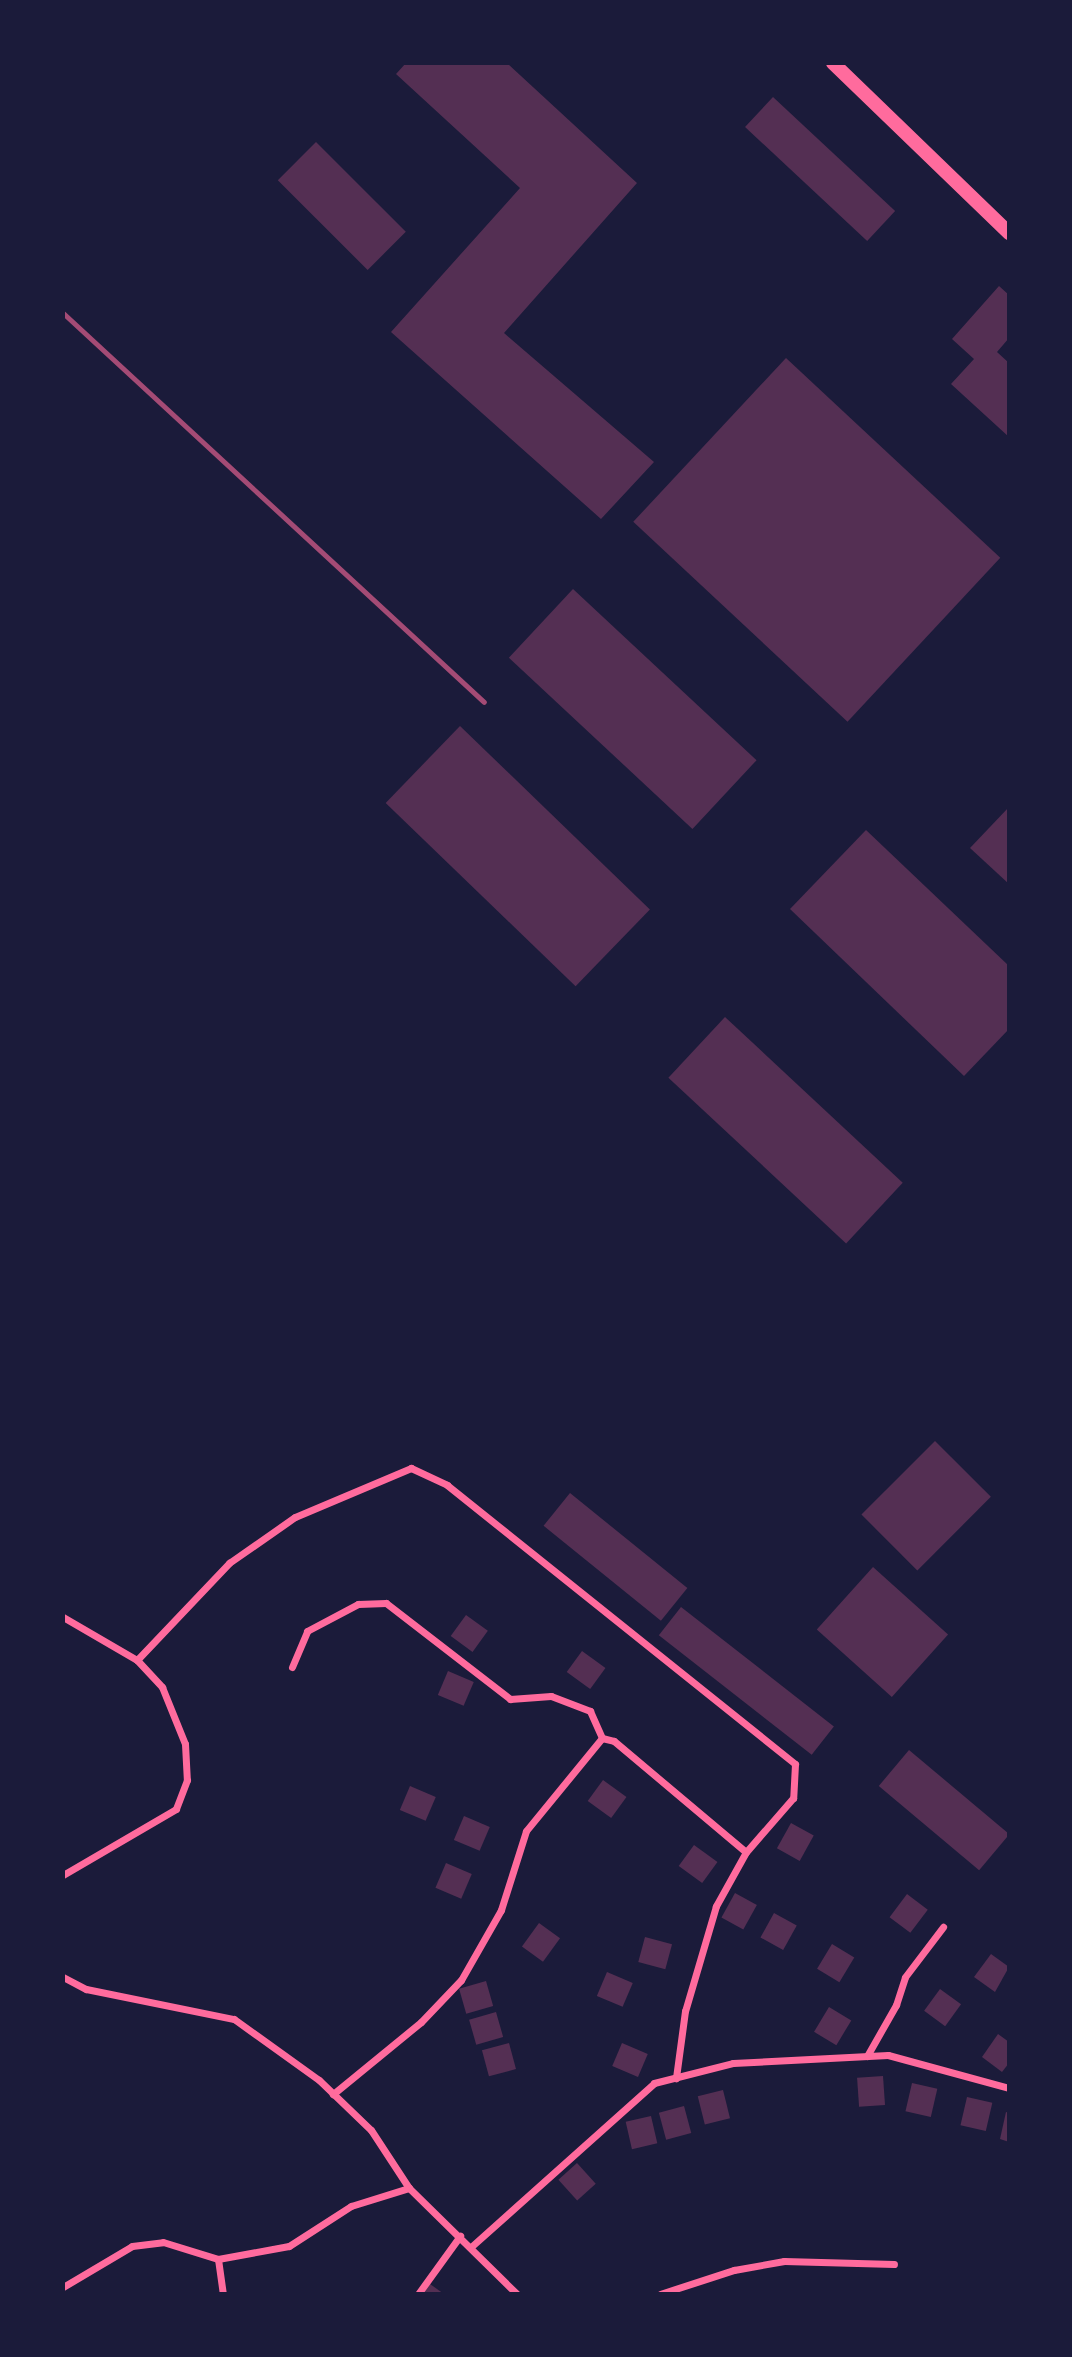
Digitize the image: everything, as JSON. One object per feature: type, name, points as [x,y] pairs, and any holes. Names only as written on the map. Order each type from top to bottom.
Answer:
[{"type":"main road","points":[[833,63],[1009,233]]},
{"type":"street","points":[[137,1660],[229,1563],[295,1517],[411,1468],[447,1485],[795,1764],[793,1798],[746,1852],[716,1906],[684,2011],[676,2078]]},
{"type":"street","points":[[292,1667],[307,1631],[359,1604],[386,1603],[510,1699],[551,1696],[590,1711],[602,1738]]},
{"type":"street","points":[[63,1617],[137,1660],[162,1687],[185,1744],[185,1792],[176,1810],[63,1875]]},
{"type":"street","points":[[602,1738],[614,1741],[746,1852]]},
{"type":"street","points":[[333,2094],[421,2022],[461,1980],[501,1910],[526,1831],[602,1738]]},
{"type":"street","points":[[867,2056],[895,2006],[905,1977],[943,1927]]},
{"type":"street","points":[[63,1977],[86,1989],[234,2019],[333,2094],[371,2130],[409,2188],[472,2246],[517,2294]]},
{"type":"street","points":[[472,2246],[654,2083],[733,2063],[888,2054],[1009,2088]]},
{"type":"street","points":[[63,2287],[132,2246],[163,2242],[218,2259],[289,2246],[351,2206],[409,2188]]},
{"type":"street","points":[[418,2294],[460,2236]]},
{"type":"street","points":[[218,2259],[223,2294]]},
{"type":"street","points":[[660,2294],[734,2270],[783,2261],[894,2264]]},
{"type":"building","points":[[406,63],[507,63],[637,183],[504,333],[654,462],[601,519],[391,332],[520,188],[396,74]]},
{"type":"building","points":[[773,97],[895,211],[867,241],[745,127]]},
{"type":"building","points":[[316,142],[406,232],[368,270],[278,180]]},
{"type":"building","points":[[999,286],[1009,295],[1009,338],[997,352],[1009,363],[1009,437],[951,384],[974,359],[952,339]]},
{"type":"building","points":[[786,358],[1000,558],[848,722],[633,522]]},
{"type":"building","points":[[573,589],[757,760],[692,829],[509,658]]},
{"type":"building","points":[[460,726],[650,909],[576,986],[386,803]]},
{"type":"building","points":[[1009,807],[1009,884],[970,848]]},
{"type":"building","points":[[866,830],[1009,966],[1009,1029],[964,1076],[790,909]]},
{"type":"building","points":[[725,1017],[903,1183],[846,1243],[668,1078]]},
{"type":"building","points":[[935,1441],[991,1497],[917,1570],[861,1515]]},
{"type":"building","points":[[570,1493],[687,1588],[661,1621],[544,1526]]},
{"type":"building","points":[[873,1567],[948,1635],[892,1697],[817,1629]]},
{"type":"building","points":[[681,1607],[834,1726],[812,1755],[659,1635]]},
{"type":"building","points":[[466,1615],[488,1631],[473,1652],[451,1636]]},
{"type":"building","points":[[582,1651],[605,1668],[590,1689],[567,1672]]},
{"type":"building","points":[[448,1671],[474,1682],[464,1706],[438,1695]]},
{"type":"building","points":[[909,1750],[1009,1834],[979,1870],[879,1786]]},
{"type":"building","points":[[603,1780],[626,1797],[611,1818],[588,1801]]},
{"type":"building","points":[[410,1786],[436,1797],[426,1821],[400,1810]]},
{"type":"building","points":[[464,1816],[490,1827],[480,1851],[454,1840]]},
{"type":"building","points":[[791,1823],[814,1836],[800,1861],[777,1848]]},
{"type":"building","points":[[694,1845],[717,1862],[702,1883],[679,1866]]},
{"type":"building","points":[[446,1863],[472,1874],[461,1899],[435,1888]]},
{"type":"building","points":[[735,1893],[757,1905],[743,1930],[721,1917]]},
{"type":"building","points":[[907,1894],[928,1910],[910,1933],[890,1917]]},
{"type":"building","points":[[774,1913],[797,1926],[783,1950],[760,1937]]},
{"type":"building","points":[[539,1923],[560,1938],[543,1962],[522,1946]]},
{"type":"building","points":[[645,1937],[672,1944],[665,1969],[638,1962]]},
{"type":"building","points":[[832,1944],[854,1957],[839,1982],[817,1969]]},
{"type":"building","points":[[991,1954],[1009,1967],[995,1992],[974,1977]]},
{"type":"building","points":[[607,1972],[633,1983],[623,2007],[597,1996]]},
{"type":"building","points":[[486,1981],[493,2006],[466,2014],[459,1989]]},
{"type":"building","points":[[940,1989],[961,2004],[945,2026],[924,2011]]},
{"type":"building","points":[[829,2007],[851,2020],[836,2045],[814,2032]]},
{"type":"building","points":[[496,2012],[503,2037],[476,2045],[469,2020]]},
{"type":"building","points":[[998,2034],[1009,2042],[1009,2063],[1002,2072],[982,2057]]},
{"type":"building","points":[[509,2043],[516,2069],[489,2076],[482,2050]]},
{"type":"building","points":[[622,2043],[648,2054],[638,2077],[612,2066]]},
{"type":"building","points":[[883,2076],[885,2105],[859,2107],[857,2078]]},
{"type":"building","points":[[912,2083],[937,2089],[931,2117],[905,2111]]},
{"type":"building","points":[[723,2090],[730,2118],[705,2124],[698,2096]]},
{"type":"building","points":[[967,2097],[992,2103],[986,2131],[960,2125]]},
{"type":"building","points":[[684,2106],[691,2133],[666,2140],[659,2113]]},
{"type":"building","points":[[1006,2112],[1009,2113],[1009,2142],[1000,2139]]},
{"type":"building","points":[[651,2116],[657,2143],[632,2149],[626,2122]]},
{"type":"building","points":[[577,2163],[596,2184],[577,2201],[558,2180]]},
{"type":"building","points":[[430,2284],[444,2294],[422,2294]]},
{"type":"railway","points":[[63,313],[484,702]]}]
